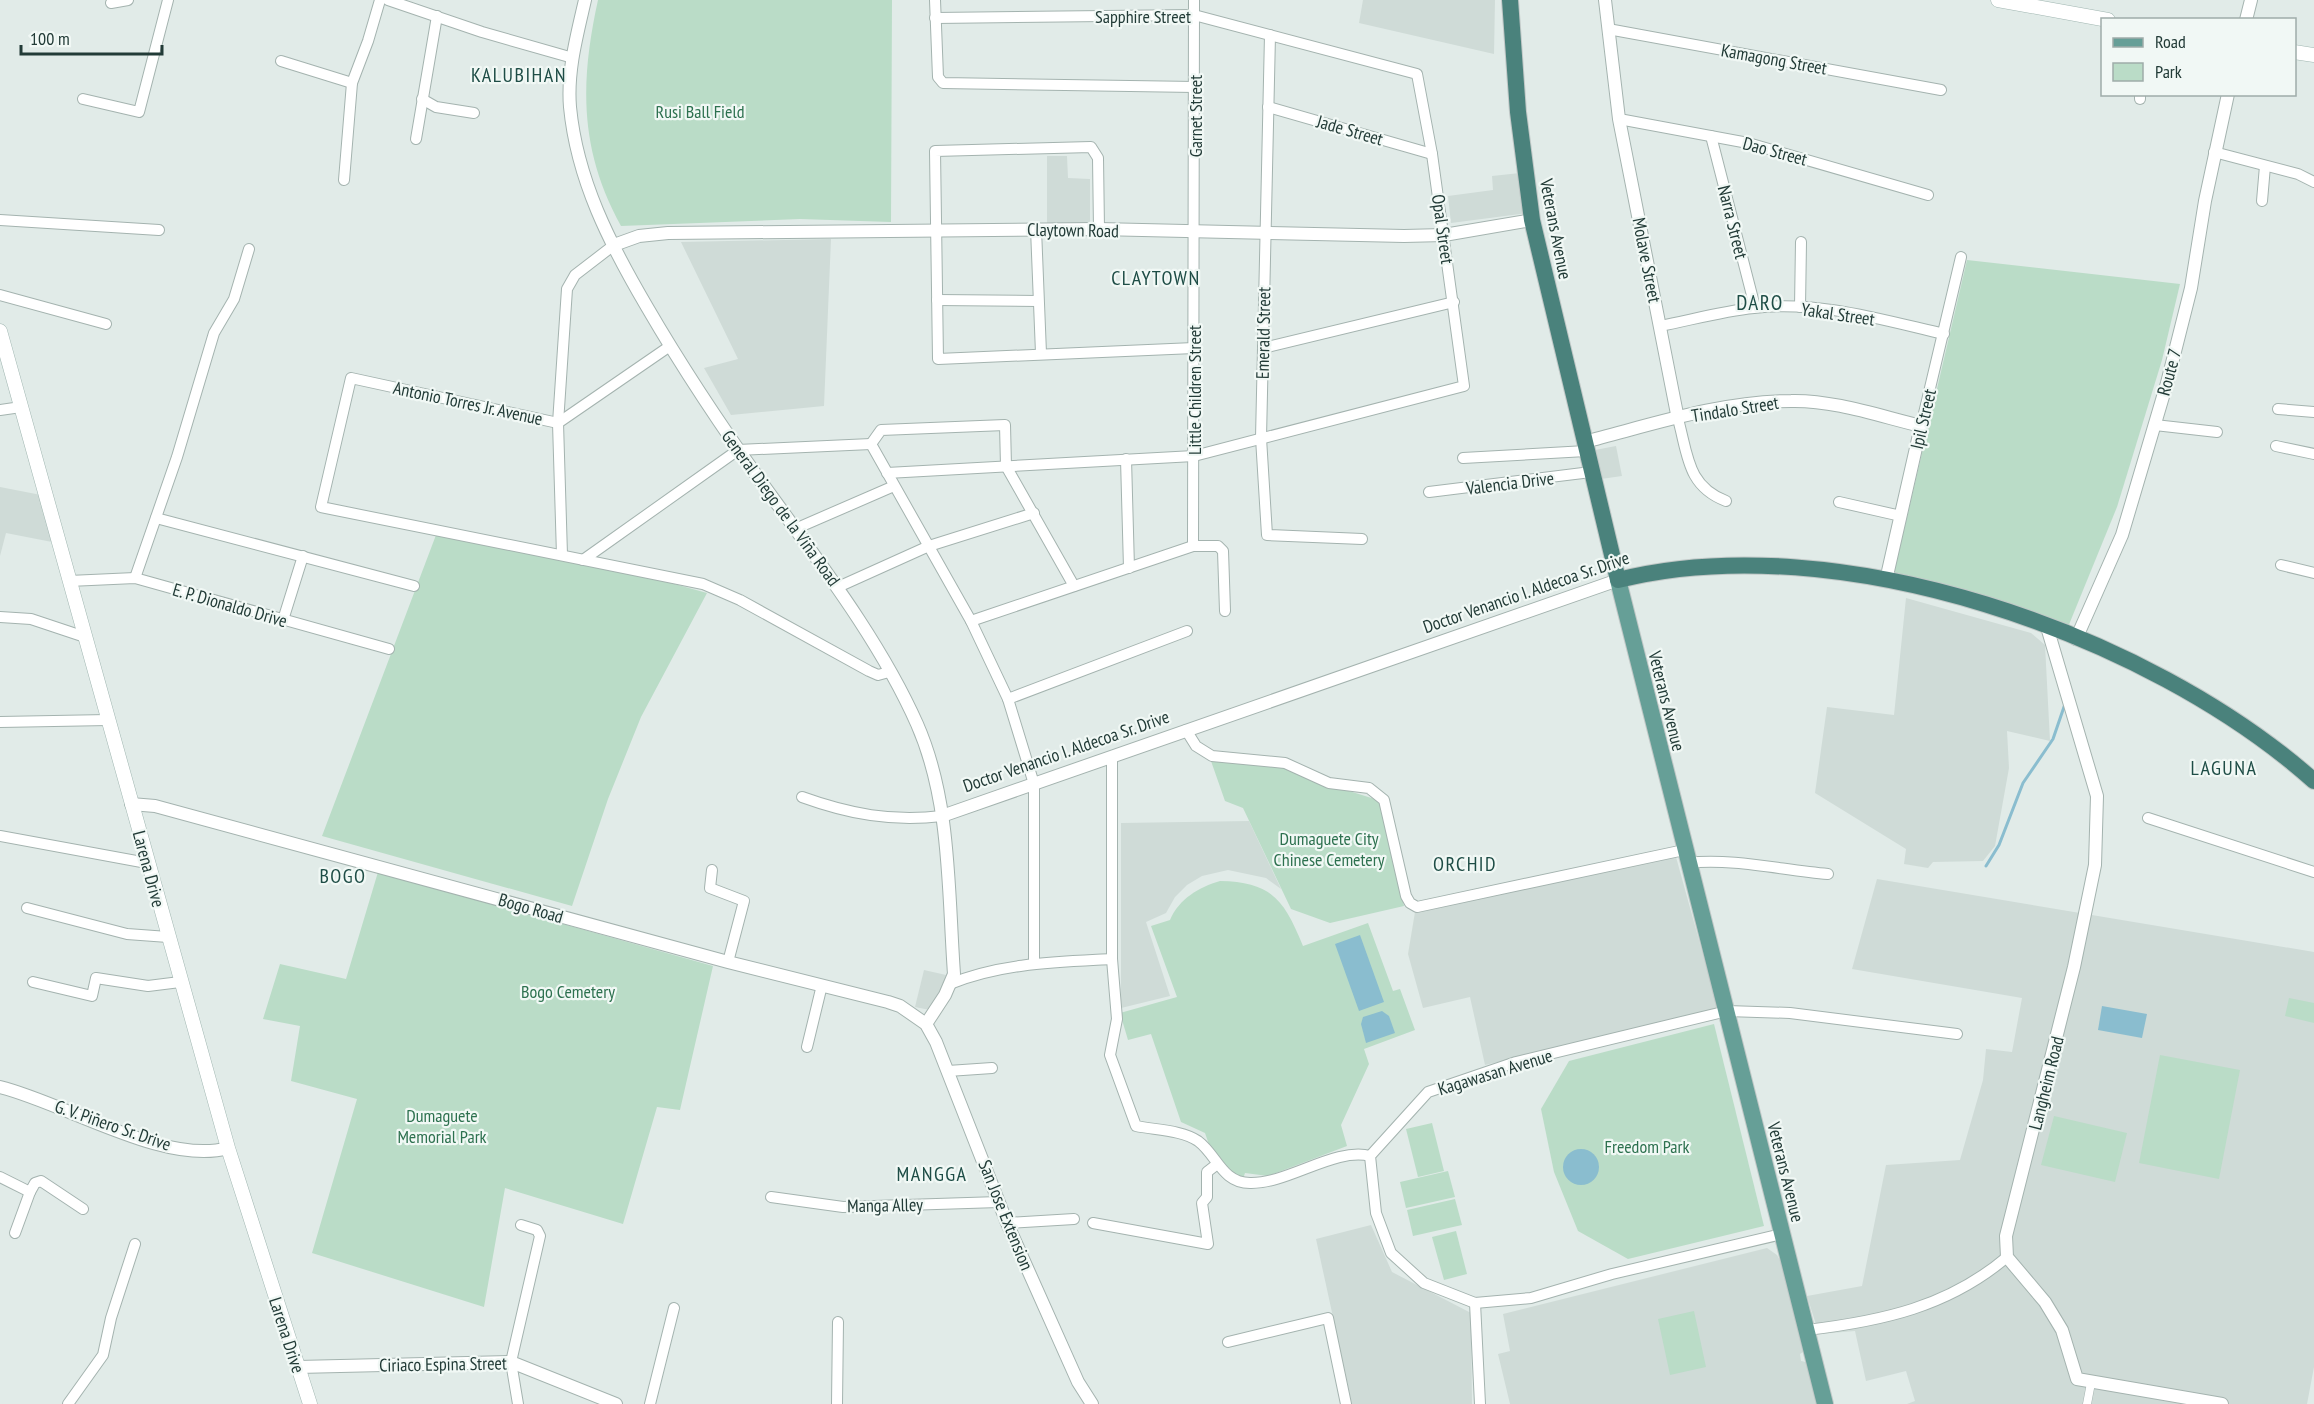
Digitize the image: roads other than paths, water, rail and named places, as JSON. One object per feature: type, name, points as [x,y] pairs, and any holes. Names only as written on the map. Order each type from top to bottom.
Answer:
[{"type":"highway","name":"Veterans Avenue","points":[[1510,0],[1518,112],[1532,220],[1618,580]]},
{"type":"highway","name":"Doctor Venancio I. Aldecoa Sr. Drive","points":[[1618,580],[1669,569],[1737,565],[1826,570],[1886,580],[1961,598],[2047,627],[2156,673],[2216,707],[2314,781]]},
{"type":"main road","points":[[2006,1],[2101,19]]},
{"type":"main road","points":[[2296,52],[2314,55]]},
{"type":"main road","name":"Larena Drive","points":[[0,330],[180,982],[228,1148],[310,1404]]},
{"type":"main road","name":"Veterans Avenue","points":[[1618,580],[1825,1404]]},
{"type":"street","points":[[111,3],[128,0]]},
{"type":"street","points":[[83,99],[139,112],[168,0]]},
{"type":"street","points":[[344,180],[352,83],[380,0]]},
{"type":"street","points":[[388,0],[482,32],[573,58]]},
{"type":"street","name":"General Diego de la Viña Road","points":[[585,0],[569,86],[576,147],[590,200],[670,346],[738,450],[838,587],[917,724],[930,764],[942,816],[954,974],[938,1008],[926,1024]]},
{"type":"street","points":[[935,0],[938,77],[943,83],[1195,87]]},
{"type":"street","name":"Garnet Street","points":[[1194,0],[1195,233]]},
{"type":"street","name":"Molave Street","points":[[1605,0],[1618,119],[1677,419],[1695,477],[1702,489],[1726,501]]},
{"type":"street","points":[[2246,18],[2251,0]]},
{"type":"street","name":"Sapphire Street","points":[[935,18],[1194,15],[1417,74]]},
{"type":"street","points":[[416,139],[437,16]]},
{"type":"street","name":"Kamagong Street","points":[[1608,28],[1941,90]]},
{"type":"street","name":"Emerald Street","points":[[1270,35],[1261,438],[1266,535],[1362,539]]},
{"type":"street","points":[[281,61],[352,83]]},
{"type":"street","name":"Opal Street","points":[[1261,438],[1464,386],[1432,154],[1417,74]]},
{"type":"street","name":"Route 7","points":[[2076,639],[2122,535],[2155,425],[2191,288],[2214,152],[2228,96]]},
{"type":"street","points":[[422,99],[436,107],[474,113]]},
{"type":"street","name":"Jade Street","points":[[1268,107],[1432,154]]},
{"type":"street","name":"Dao Street","points":[[1618,119],[1748,143],[1928,195]]},
{"type":"street","name":"Narra Street","points":[[1711,136],[1755,308]]},
{"type":"street","points":[[1099,230],[1098,158],[1094,149],[1086,147],[934,151],[938,359],[1194,348]]},
{"type":"street","points":[[2214,152],[2298,174],[2314,182]]},
{"type":"street","points":[[2262,201],[2265,166]]},
{"type":"street","points":[[0,220],[159,230]]},
{"type":"street","name":"Claytown Road","points":[[614,245],[639,236],[668,233],[935,229],[1099,230],[1265,235],[1444,235],[1532,220]]},
{"type":"street","points":[[1036,229],[1041,353]]},
{"type":"street","name":"Little Children Street","points":[[1193,546],[1195,233]]},
{"type":"street","points":[[1800,307],[1801,242]]},
{"type":"street","points":[[614,245],[575,275],[567,289],[558,423],[562,555],[704,584],[740,600],[869,671],[878,675],[889,672]]},
{"type":"street","points":[[135,578],[214,333],[234,299],[249,249]]},
{"type":"street","name":"Ipil Street","points":[[1886,580],[1961,257]]},
{"type":"street","points":[[0,295],[106,324]]},
{"type":"street","points":[[937,300],[1038,301]]},
{"type":"street","points":[[1263,348],[1454,302]]},
{"type":"street","name":"Yakal Street","points":[[1660,326],[1755,308],[1800,307],[1856,314],[1944,334]]},
{"type":"street","name":"Antonio Torres Jr. Avenue","points":[[562,555],[321,507],[351,378],[558,423],[670,346]]},
{"type":"street","name":"Tindalo Street","points":[[1585,447],[1677,419],[1752,403],[1793,401],[1836,406],[1922,426]]},
{"type":"street","points":[[0,410],[21,407]]},
{"type":"street","points":[[2277,409],[2314,412]]},
{"type":"street","points":[[871,444],[881,430],[1005,424],[1006,466],[1074,586]]},
{"type":"street","points":[[2155,425],[2217,432]]},
{"type":"street","points":[[887,472],[1194,456],[1261,438]]},
{"type":"street","points":[[583,560],[738,450],[871,444]]},
{"type":"street","points":[[871,444],[971,621],[1008,699],[1034,784],[1034,963]]},
{"type":"street","points":[[2276,446],[2314,454]]},
{"type":"street","points":[[1463,458],[1585,447]]},
{"type":"street","points":[[1126,459],[1129,568]]},
{"type":"street","name":"Valencia Drive","points":[[1429,492],[1591,472]]},
{"type":"street","points":[[795,529],[894,486]]},
{"type":"street","points":[[1839,502],[1901,516]]},
{"type":"street","points":[[838,587],[929,546],[1034,513]]},
{"type":"street","points":[[156,518],[414,586]]},
{"type":"street","points":[[971,621],[1193,546],[1218,546],[1223,551],[1225,611]]},
{"type":"street","points":[[283,620],[303,556]]},
{"type":"street","points":[[2282,565],[2314,573]]},
{"type":"street","name":"E. P. Dionaldo Drive","points":[[69,581],[135,578],[389,649]]},
{"type":"street","name":"Doctor Venancio I. Aldecoa Sr. Drive","points":[[802,797],[832,808],[879,818],[900,820],[942,816],[1618,580]]},
{"type":"street","points":[[0,616],[31,619],[85,637]]},
{"type":"street","name":"Langheim Road","points":[[2007,1257],[2006,1236],[2074,967],[2095,865],[2097,796],[2047,627]]},
{"type":"street","points":[[1008,699],[1187,631]]},
{"type":"street","points":[[0,722],[108,720]]},
{"type":"street","points":[[1186,730],[1196,746],[1212,756],[1285,763],[1329,783],[1369,788],[1384,800],[1406,896],[1410,903],[1417,907],[1686,857],[1737,862],[1770,869],[1828,874]]},
{"type":"street","points":[[1112,757],[1112,959],[1117,1018],[1110,1055],[1136,1126],[1182,1134],[1199,1142],[1216,1165],[1232,1179],[1250,1183],[1294,1173],[1357,1153],[1370,1156],[1376,1214],[1390,1253],[1424,1283],[1475,1303],[1531,1298],[1612,1274],[1782,1234]]},
{"type":"street","name":"Bogo Road","points":[[131,804],[155,806],[728,962],[900,1006],[926,1024]]},
{"type":"street","points":[[2148,818],[2314,872]]},
{"type":"street","points":[[0,836],[147,863]]},
{"type":"street","points":[[712,870],[710,888],[744,901],[728,962]]},
{"type":"street","points":[[27,908],[127,934],[168,937]]},
{"type":"street","points":[[950,984],[970,976],[1034,963],[1112,959]]},
{"type":"street","points":[[33,982],[92,996],[96,978],[148,986],[180,982]]},
{"type":"street","points":[[807,1047],[822,985]]},
{"type":"street","name":"Kagawasan Avenue","points":[[1370,1156],[1428,1092],[1516,1062],[1727,1011],[1790,1013],[1957,1034]]},
{"type":"street","name":"San Jose Extension","points":[[926,1024],[948,1071],[1007,1223],[1078,1382],[1092,1404]]},
{"type":"street","points":[[948,1071],[992,1068]]},
{"type":"street","name":"G. V. Piñero Sr. Drive","points":[[1,1090],[107,1127],[183,1150],[206,1153],[228,1148]]},
{"type":"street","points":[[1093,1223],[1208,1244],[1202,1203],[1207,1197],[1207,1172],[1216,1165]]},
{"type":"street","points":[[0,1178],[30,1192]]},
{"type":"street","points":[[15,1233],[35,1183],[41,1181],[83,1209]]},
{"type":"street","name":"Manga Alley","points":[[771,1197],[843,1206],[999,1202]]},
{"type":"street","points":[[1007,1223],[1074,1219]]},
{"type":"street","points":[[518,1404],[511,1362],[540,1236],[535,1228],[521,1224]]},
{"type":"street","points":[[68,1404],[103,1355],[111,1318],[135,1244]]},
{"type":"street","points":[[1807,1330],[1896,1316],[1973,1283],[2007,1257],[2045,1302],[2062,1330],[2077,1379],[2222,1404]]},
{"type":"street","points":[[1475,1303],[1480,1404]]},
{"type":"street","points":[[650,1404],[674,1308]]},
{"type":"street","points":[[1228,1342],[1328,1317],[1346,1404]]},
{"type":"street","points":[[837,1404],[838,1322]]},
{"type":"street","name":"Ciriaco Espina Street","points":[[298,1367],[511,1362],[616,1404]]},
{"type":"street","points":[[2087,1404],[2091,1383]]},
{"type":"water","points":[[1360,935],[1384,1002],[1359,1011],[1335,944]]},
{"type":"water","points":[[2102,1006],[2147,1014],[2142,1038],[2098,1030]]},
{"type":"water","points":[[1382,1011],[1389,1016],[1395,1033],[1366,1043],[1361,1024],[1363,1017]]},
{"type":"water","points":[[1581,1149],[1594,1154],[1599,1167],[1594,1180],[1581,1185],[1568,1180],[1563,1167],[1568,1154]]},
{"type":"waterway","points":[[1986,866],[1999,845],[2023,783],[2053,739],[2065,704]]},
{"type":"district","name":"KALUBIHAN","points":[[519,75]]},
{"type":"district","name":"CLAYTOWN","points":[[1156,278]]},
{"type":"district","name":"DARO","points":[[1760,302]]},
{"type":"district","name":"LAGUNA","points":[[2224,768]]},
{"type":"district","name":"ORCHID","points":[[1465,864]]},
{"type":"district","name":"BOGO","points":[[343,876]]},
{"type":"district","name":"MANGGA","points":[[932,1174]]},
{"type":"park label","name":"Rusi Ball Field","points":[[700,111]]},
{"type":"park label","name":"Dumaguete City Chinese Cemetery","points":[[1329,848]]},
{"type":"park label","name":"Bogo Cemetery","points":[[568,991]]},
{"type":"park label","name":"Dumaguete Memorial Park","points":[[442,1125]]},
{"type":"park label","name":"Freedom Park","points":[[1647,1146]]}]
